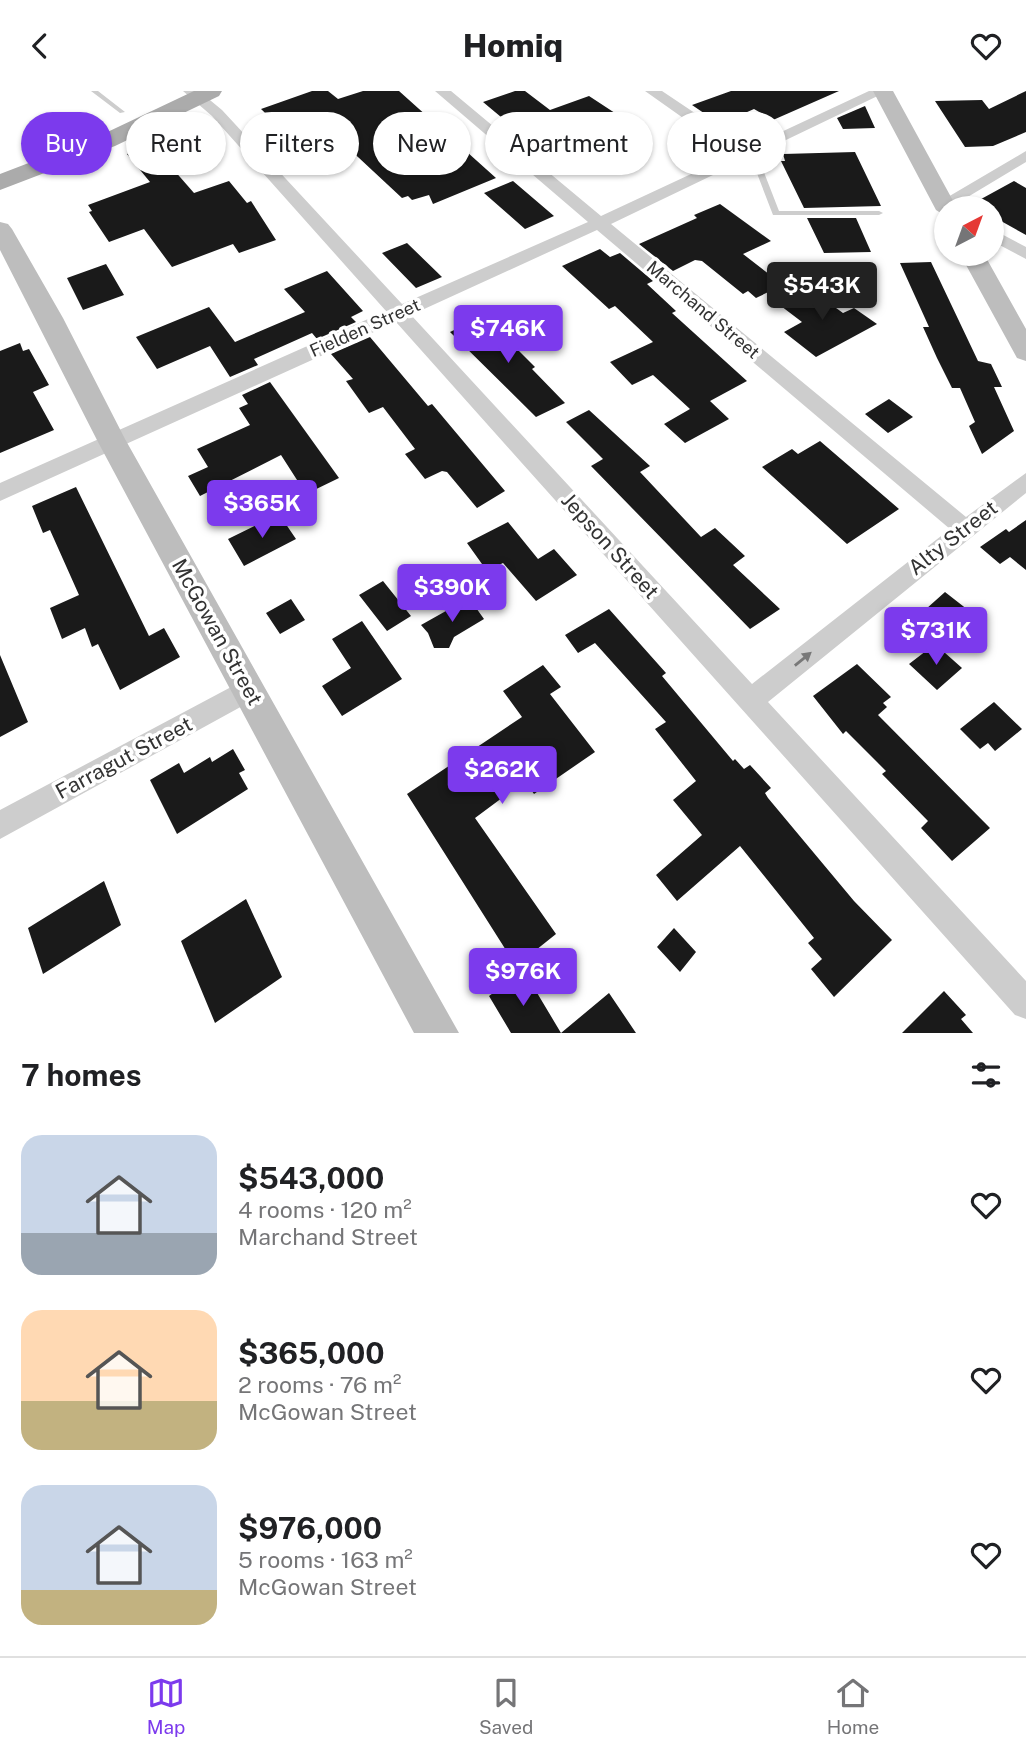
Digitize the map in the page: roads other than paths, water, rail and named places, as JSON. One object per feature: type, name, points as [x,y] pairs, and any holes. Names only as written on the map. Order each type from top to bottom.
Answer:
[{"type":"main road","points":[[0,159],[122,112],[167,91]]},
{"type":"main road","points":[[0,183],[107,141],[200,93]]},
{"type":"street","name":"Marchand Street","points":[[442,91],[965,529]]},
{"type":"street","points":[[652,91],[683,112]]},
{"type":"street","name":"Fielden Street","points":[[786,135],[882,91]]},
{"type":"street","points":[[882,91],[941,196]]},
{"type":"street","name":"Jepson Street","points":[[200,93],[1026,1005]]},
{"type":"street","points":[[964,196],[1026,156]]},
{"type":"street","name":"Fielden Street","points":[[0,492],[701,175]]},
{"type":"street","name":"McGowan Street","points":[[0,229],[50,318],[112,442],[437,1033]]},
{"type":"street","points":[[1004,241],[1026,254]]},
{"type":"street","points":[[979,266],[1026,352]]},
{"type":"street","name":"Alty Street","points":[[750,701],[1026,481]]},
{"type":"street","name":"Farragut Street","points":[[0,825],[248,690]]},
{"type":"lane","points":[[94,91],[122,112]]},
{"type":"lane","points":[[761,175],[776,213],[878,213]]}]
